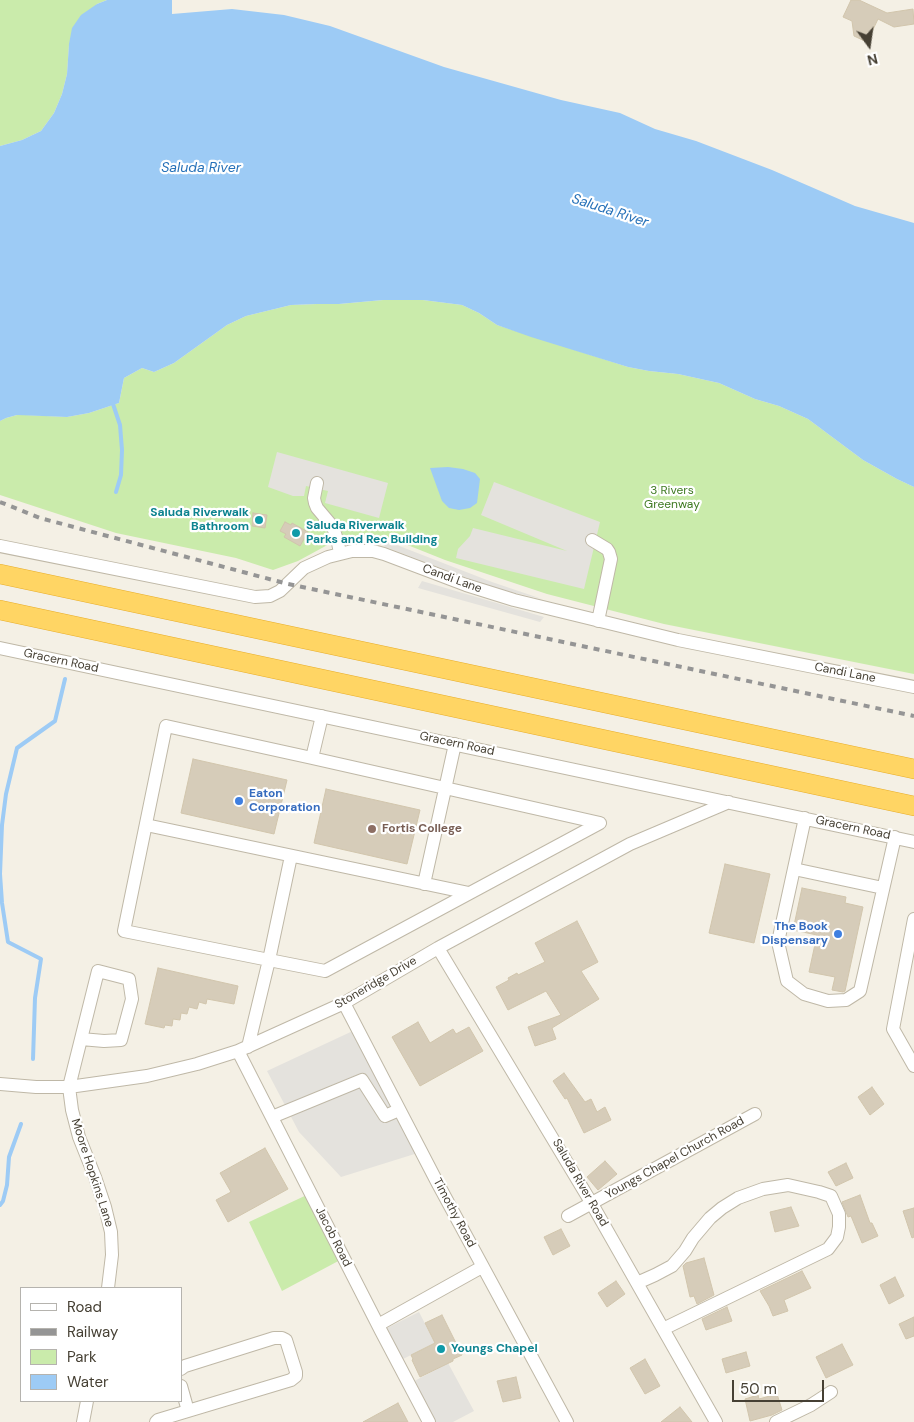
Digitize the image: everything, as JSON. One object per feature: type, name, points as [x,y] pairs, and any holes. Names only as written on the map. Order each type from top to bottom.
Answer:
[{"type":"highway","points":[[0,574],[914,769]]},
{"type":"highway","points":[[0,610],[914,806]]},
{"type":"street","points":[[317,483],[315,503],[333,527],[340,553]]},
{"type":"street","points":[[592,540],[609,552],[611,559],[598,621]]},
{"type":"street","name":"Candi Lane","points":[[0,546],[255,597],[264,597],[276,593],[304,568],[317,561],[340,553],[363,550],[373,551],[498,596],[678,640],[914,687]]},
{"type":"street","name":"Gracern Road","points":[[0,648],[914,842]]},
{"type":"street","points":[[312,758],[322,716]]},
{"type":"street","points":[[166,726],[312,758],[446,788],[600,823],[326,970],[124,931],[166,726]]},
{"type":"street","points":[[424,884],[455,744]]},
{"type":"street","name":"Stoneridge Drive","points":[[0,1084],[69,1087],[147,1076],[198,1064],[243,1049],[344,1003],[438,948],[630,844],[729,802]]},
{"type":"street","points":[[805,818],[778,942],[787,981],[804,994],[828,1001],[846,1000],[860,991],[895,837]]},
{"type":"street","points":[[146,825],[469,893]]},
{"type":"street","points":[[243,1049],[269,960],[291,856]]},
{"type":"street","points":[[794,869],[883,888]]},
{"type":"street","points":[[914,919],[893,1029],[914,1066]]},
{"type":"street","name":"Saluda River Road","points":[[438,948],[592,1204],[716,1422]]},
{"type":"street","points":[[69,1087],[81,1039],[98,971],[129,979],[132,999],[121,1040],[104,1042],[81,1039]]},
{"type":"street","name":"Timothy Road","points":[[344,1003],[482,1267],[567,1422]]},
{"type":"street","name":"Jacob Road","points":[[243,1049],[272,1117],[429,1422]]},
{"type":"street","points":[[272,1117],[362,1080],[385,1116],[399,1110]]},
{"type":"street","name":"Moore Hopkins Lane","points":[[69,1087],[72,1110],[79,1137],[95,1177],[112,1232],[112,1254],[108,1287]]},
{"type":"street","name":"Youngs Chapel Church Road","points":[[568,1216],[755,1114]]},
{"type":"street","points":[[637,1283],[655,1276],[672,1266],[710,1218],[738,1198],[763,1189],[788,1185],[831,1196],[839,1214],[839,1227],[837,1237],[828,1250],[663,1329]]},
{"type":"street","points":[[378,1325],[482,1267]]},
{"type":"street","points":[[156,1422],[291,1380],[296,1376],[286,1340],[282,1338],[274,1338],[182,1368]]},
{"type":"street","points":[[182,1390],[188,1411]]},
{"type":"street","points":[[776,1422],[811,1405],[831,1392]]},
{"type":"street","points":[[83,1422],[87,1402]]},
{"type":"green space","points":[[0,0],[107,0],[97,4],[69,45],[67,74],[62,94],[54,113],[41,131],[22,140],[0,146]]},
{"type":"green space","name":"3 Rivers Greenway","points":[[383,300],[423,300],[462,305],[497,325],[628,367],[678,374],[719,383],[808,419],[863,460],[914,487],[914,674],[664,624],[547,594],[445,560],[390,538],[344,536],[298,561],[273,570],[236,558],[116,533],[0,495],[0,421],[17,415],[67,417],[89,413],[119,403],[124,378],[142,368],[154,372],[174,363],[227,325],[246,316],[291,305],[339,304]]},
{"type":"green space","points":[[311,1193],[344,1258],[282,1291],[249,1222]]},
{"type":"shaded area","points":[[277,452],[388,483],[379,518],[325,503],[328,491],[306,486],[304,496],[293,496],[268,487]]},
{"type":"shaded area","points":[[494,482],[600,522],[584,589],[456,558],[458,549],[470,536],[473,528],[567,551],[481,515]]},
{"type":"shaded area","points":[[389,542],[492,582],[542,599],[493,588],[383,546]]},
{"type":"shaded area","points":[[422,581],[544,617],[540,622],[418,588]]},
{"type":"shaded area","points":[[357,1029],[421,1152],[341,1177],[299,1132],[267,1071]]},
{"type":"shaded area","points":[[419,1312],[435,1343],[397,1362],[381,1331]]},
{"type":"shaded area","points":[[448,1363],[474,1411],[453,1422],[429,1422],[409,1384]]},
{"type":"water","name":"Saluda River","points":[[107,0],[172,0],[172,14],[232,9],[284,15],[330,26],[444,67],[561,100],[620,113],[655,129],[696,141],[772,170],[855,206],[914,223],[914,487],[863,460],[808,419],[719,383],[678,374],[628,367],[497,325],[462,305],[423,300],[383,300],[339,304],[291,305],[246,316],[227,325],[174,363],[154,372],[142,368],[124,378],[119,403],[89,413],[67,417],[17,415],[0,421],[0,146],[22,140],[41,131],[54,113],[62,94],[67,74],[72,28],[81,15],[97,4]]},
{"type":"water","points":[[448,467],[475,473],[480,479],[477,503],[470,508],[459,510],[449,508],[442,501],[430,468]]},
{"type":"building","points":[[851,0],[859,0],[887,13],[913,9],[914,24],[894,27],[878,19],[867,42],[854,36],[852,21],[843,17]]},
{"type":"building","name":"Saluda Riverwalk Bathroom","points":[[253,513],[267,515],[265,528],[252,526]]},
{"type":"building","name":"Saluda Riverwalk Parks and Rec Building","points":[[285,522],[291,525],[292,523],[308,532],[300,546],[284,537],[286,534],[280,531]]},
{"type":"building","points":[[193,759],[287,780],[274,834],[181,813]]},
{"type":"building","points":[[326,789],[420,810],[407,864],[314,843]]},
{"type":"building","points":[[725,864],[770,874],[754,943],[709,933]]},
{"type":"building","points":[[802,888],[846,897],[845,903],[863,907],[845,991],[843,992],[832,990],[835,977],[809,972],[817,935],[793,930]]},
{"type":"building","points":[[577,921],[598,962],[581,971],[599,999],[552,1028],[556,1039],[535,1046],[528,1027],[561,1015],[546,991],[508,1010],[496,987],[517,973],[518,975],[545,962],[535,943]]},
{"type":"building","points":[[158,968],[238,986],[234,1004],[207,999],[206,1004],[199,1002],[197,1009],[189,1007],[187,1014],[181,1013],[180,1020],[173,1019],[172,1026],[165,1025],[164,1028],[145,1024]]},
{"type":"building","points":[[418,1022],[430,1043],[453,1029],[456,1034],[469,1027],[483,1051],[420,1086],[392,1037]]},
{"type":"building","points":[[564,1073],[585,1102],[591,1099],[597,1112],[605,1107],[611,1120],[584,1133],[567,1098],[565,1099],[553,1081]]},
{"type":"building","points":[[872,1087],[884,1104],[870,1115],[858,1097]]},
{"type":"building","points":[[265,1148],[288,1189],[228,1222],[216,1200],[231,1192],[220,1173]]},
{"type":"building","points":[[605,1161],[617,1174],[598,1190],[587,1177]]},
{"type":"building","points":[[846,1163],[853,1178],[836,1186],[828,1172]]},
{"type":"building","points":[[860,1195],[870,1223],[872,1223],[878,1236],[862,1243],[851,1216],[848,1217],[842,1202]]},
{"type":"building","points":[[791,1207],[799,1226],[775,1232],[770,1212]]},
{"type":"building","points":[[914,1208],[914,1237],[912,1238],[903,1211]]},
{"type":"building","points":[[561,1229],[570,1246],[553,1255],[544,1237]]},
{"type":"building","points":[[704,1258],[714,1295],[697,1304],[694,1296],[690,1297],[683,1266],[686,1263]]},
{"type":"building","points":[[802,1271],[811,1288],[784,1300],[788,1311],[773,1316],[760,1291]]},
{"type":"building","points":[[895,1277],[904,1296],[889,1304],[880,1285]]},
{"type":"building","points":[[616,1281],[625,1294],[607,1307],[598,1293]]},
{"type":"building","points":[[727,1307],[732,1321],[706,1330],[702,1319]]},
{"type":"building","name":"Youngs Chapel","points":[[442,1315],[462,1355],[420,1377],[411,1355],[435,1343],[425,1323]]},
{"type":"building","points":[[914,1317],[914,1336],[906,1339],[899,1324]]},
{"type":"building","points":[[842,1344],[853,1365],[826,1378],[816,1357]]},
{"type":"building","points":[[746,1352],[750,1366],[726,1373],[722,1359]]},
{"type":"building","points":[[645,1359],[660,1386],[645,1394],[630,1368]]},
{"type":"building","points":[[516,1377],[521,1398],[503,1402],[497,1381]]},
{"type":"building","points":[[777,1394],[782,1410],[750,1421],[745,1399],[758,1395],[759,1399]]},
{"type":"building","points":[[398,1403],[408,1422],[363,1422]]},
{"type":"building","points":[[680,1407],[692,1422],[661,1422]]},
{"type":"waterway","points":[[112,401],[120,425],[122,450],[121,475],[116,492]]},
{"type":"waterway","points":[[33,1059],[35,998],[41,959],[8,942],[0,874],[2,825],[6,794],[17,748],[55,721],[65,679]]},
{"type":"waterway","points":[[0,1205],[3,1201],[7,1185],[9,1157],[21,1124]]},
{"type":"railway","points":[[0,502],[40,518],[288,584],[914,716]]},
{"type":"place","name":"Saluda Riverwalk Bathroom","points":[[259,520]]},
{"type":"place","name":"Saluda Riverwalk Parks and Rec Building","points":[[296,533]]},
{"type":"place","name":"Eaton Corporation","points":[[239,801]]},
{"type":"place","name":"Fortis College","points":[[372,829]]},
{"type":"place","name":"The Book Dispensary","points":[[838,934]]},
{"type":"place","name":"Youngs Chapel","points":[[441,1349]]}]
